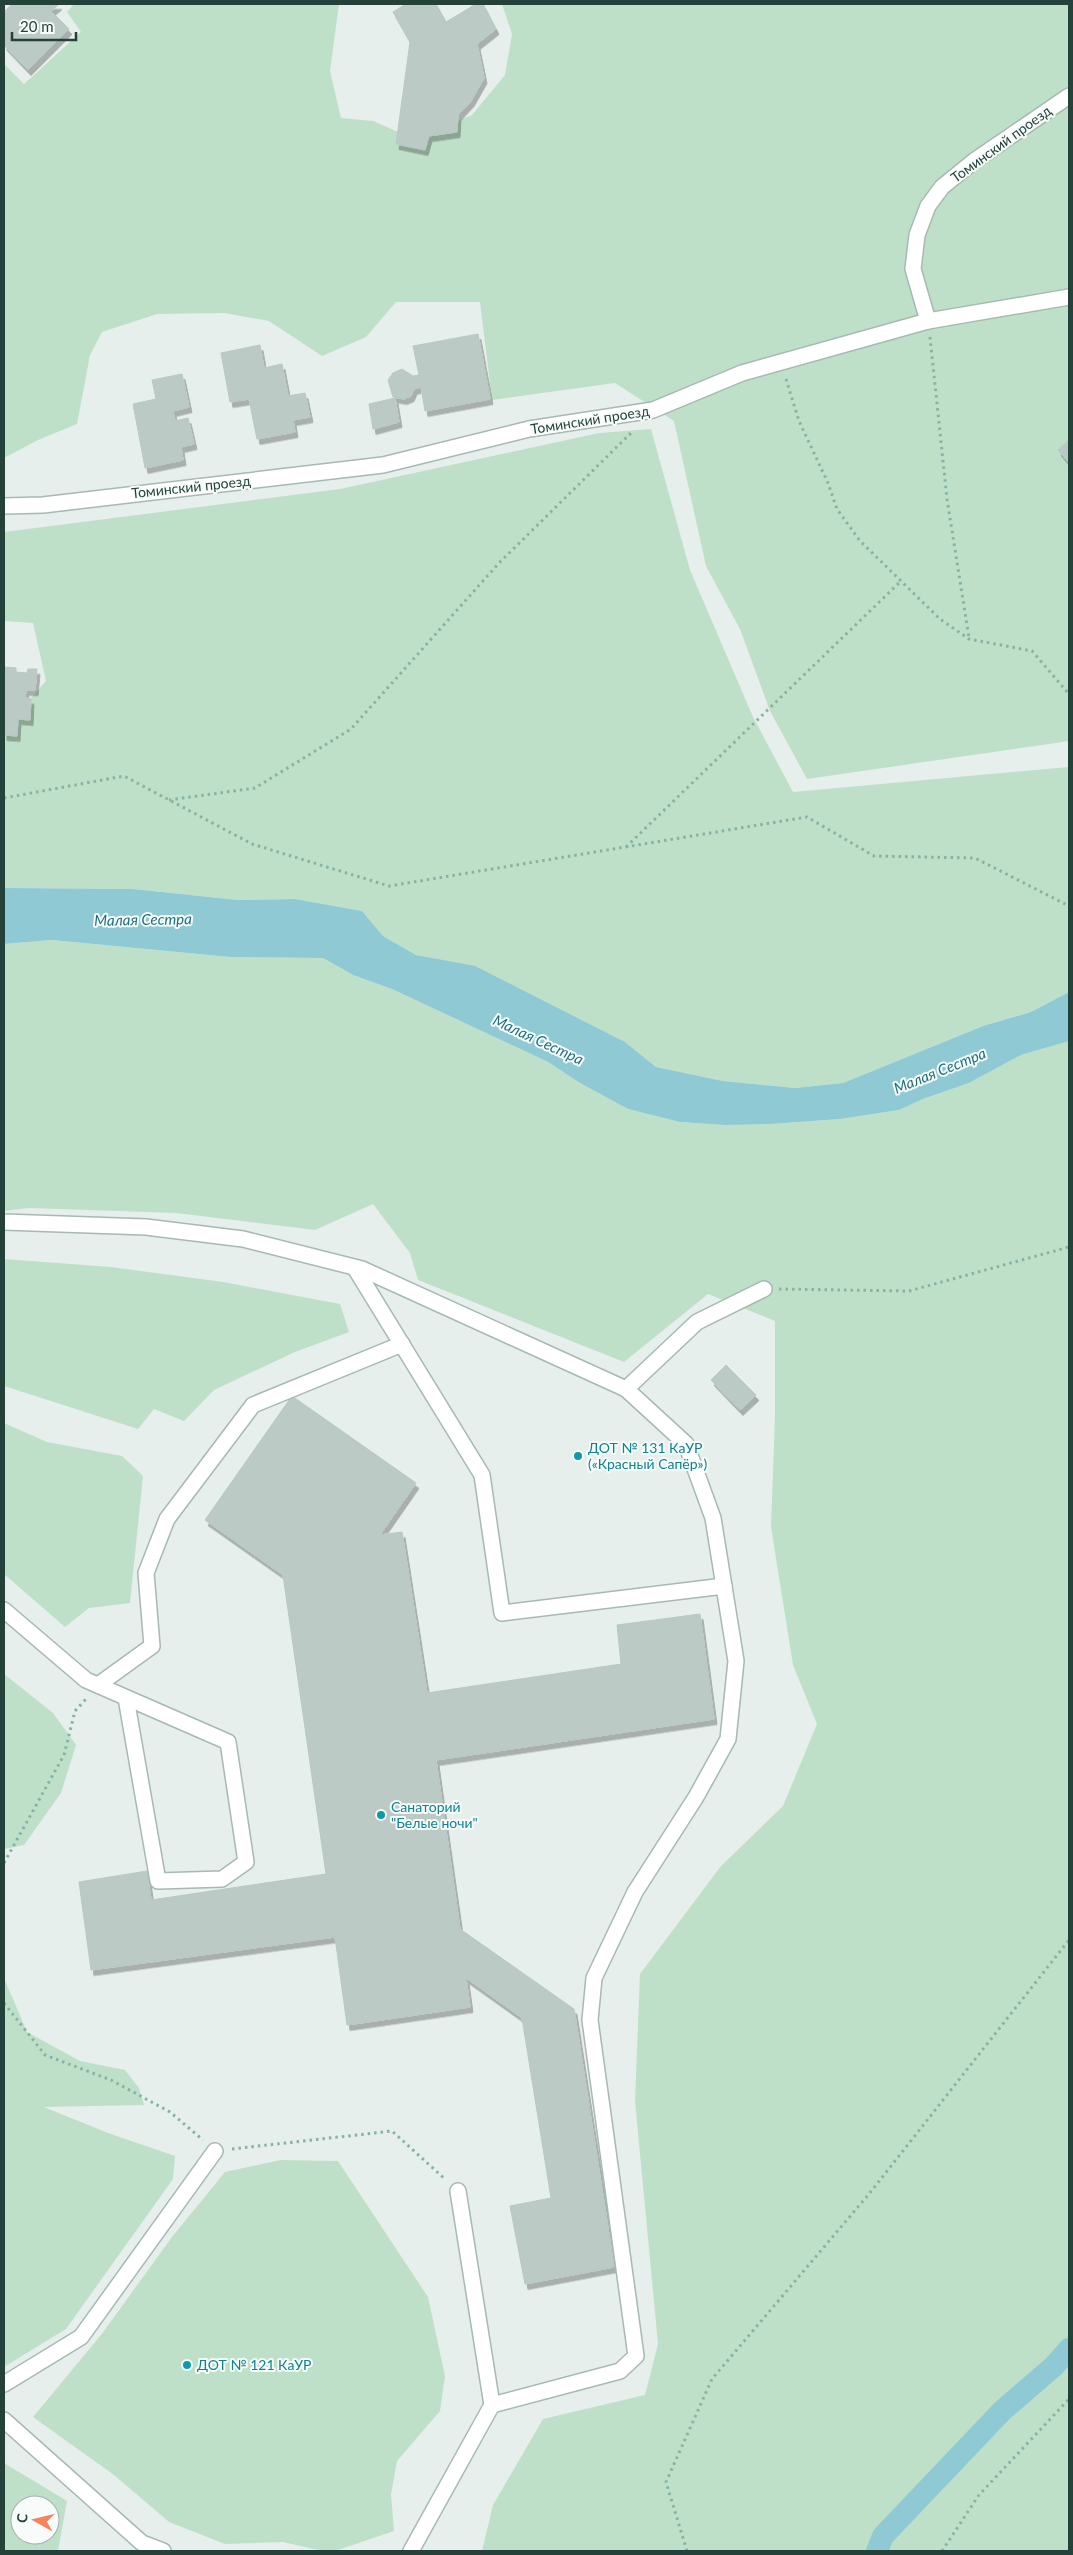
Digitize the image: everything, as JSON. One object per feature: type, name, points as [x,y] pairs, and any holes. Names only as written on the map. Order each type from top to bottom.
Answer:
[{"type":"street","name":"Томинский проезд","points":[[4,506],[43,505],[383,466],[529,429],[653,410],[742,373],[928,321],[913,269],[917,235],[928,206],[942,187],[974,161],[1069,96]]},
{"type":"street","points":[[928,321],[1069,297]]},
{"type":"street","points":[[4,1222],[28,1221],[146,1227],[243,1238],[355,1268],[626,1389],[686,1444],[713,1518],[736,1661],[728,1739],[696,1797],[635,1892],[594,1978],[590,2020],[636,2356],[620,2371],[492,2405]]},
{"type":"street","points":[[355,1268],[482,1475],[502,1613],[724,1586]]},
{"type":"street","points":[[626,1389],[697,1322],[764,1289]]},
{"type":"street","points":[[98,1686],[152,1646],[146,1573],[167,1520],[253,1405],[402,1344]]},
{"type":"street","points":[[4,1610],[86,1680],[228,1742],[246,1862],[222,1879],[158,1881],[126,1698]]},
{"type":"street","points":[[4,2384],[81,2337],[215,2151]]},
{"type":"street","points":[[411,2551],[492,2405],[458,2191]]},
{"type":"street","points":[[4,2420],[142,2543],[163,2551]]},
{"type":"path","points":[[928,321],[947,499],[969,639]]},
{"type":"path","points":[[781,362],[799,421],[828,483],[837,509],[860,541],[940,619],[969,639],[1032,652],[1069,694]]},
{"type":"path","points":[[169,800],[255,788],[351,730],[499,563],[632,431]]},
{"type":"path","points":[[626,847],[901,581]]},
{"type":"path","points":[[4,798],[124,776],[252,844],[389,886],[807,817],[874,856],[974,858],[1069,906]]},
{"type":"path","points":[[764,1289],[909,1291],[1069,1247]]},
{"type":"path","points":[[4,1863],[64,1755],[75,1711],[98,1686]]},
{"type":"path","points":[[687,2551],[666,2482],[712,2379],[869,2194],[1069,1940]]},
{"type":"path","points":[[4,2003],[46,2055],[111,2080],[170,2112],[215,2151],[392,2131],[458,2191]]},
{"type":"path","points":[[942,2551],[978,2495],[1069,2399]]},
{"type":"green space","points":[[74,4],[339,4],[330,71],[341,118],[373,121],[414,139],[472,115],[505,75],[512,34],[502,4],[1069,4],[1069,741],[807,779],[770,711],[740,629],[706,566],[674,421],[615,383],[492,400],[480,302],[396,302],[366,337],[322,356],[269,321],[224,313],[157,314],[102,332],[90,355],[77,424],[38,440],[4,458],[4,64],[24,84],[81,32],[67,12]]},
{"type":"green space","points":[[651,429],[690,570],[753,717],[793,792],[1069,767],[1069,992],[1031,1012],[983,1026],[843,1083],[795,1088],[723,1081],[656,1067],[625,1042],[475,967],[416,955],[383,936],[362,911],[295,899],[238,900],[133,889],[4,888],[4,729],[46,681],[33,623],[4,621],[4,532],[340,489],[599,433]]},
{"type":"green space","points":[[52,940],[230,957],[323,958],[353,975],[392,989],[548,1062],[580,1083],[628,1109],[680,1122],[724,1125],[771,1124],[840,1119],[899,1110],[923,1099],[969,1083],[1021,1055],[1069,1041],[1069,2551],[482,2551],[493,2505],[543,2419],[645,2395],[658,2344],[635,2101],[640,1974],[721,1866],[783,1806],[817,1724],[793,1665],[771,1527],[775,1416],[775,1321],[708,1294],[624,1362],[418,1280],[410,1253],[373,1204],[315,1230],[176,1213],[29,1208],[4,1211],[4,944]]},
{"type":"green space","points":[[4,1259],[111,1267],[223,1282],[340,1304],[349,1332],[295,1352],[214,1390],[184,1421],[154,1409],[138,1429],[4,1386]]},
{"type":"green space","points":[[4,1423],[47,1442],[122,1456],[143,1476],[130,1603],[89,1608],[65,1627],[4,1574]]},
{"type":"green space","points":[[4,1674],[53,1713],[76,1745],[61,1793],[24,1845],[4,1849]]},
{"type":"green space","points":[[4,1978],[27,2032],[80,2061],[125,2070],[139,2088],[144,2105],[44,2107],[108,2133],[175,2156],[173,2179],[66,2329],[4,2367]]},
{"type":"green space","points":[[281,2160],[338,2161],[428,2297],[445,2376],[440,2411],[397,2461],[391,2494],[394,2531],[335,2551],[323,2551],[283,2542],[225,2544],[169,2522],[114,2475],[33,2417],[101,2335],[172,2237],[225,2172]]},
{"type":"green space","points":[[4,2463],[57,2495],[10,2495],[10,2545],[59,2545],[58,2551],[4,2551]]},
{"type":"green space","points":[[60,2497],[67,2501],[60,2540]]},
{"type":"water","name":"Малая Сестра","points":[[4,888],[133,889],[238,900],[295,899],[362,911],[383,936],[416,955],[475,966],[625,1042],[656,1067],[723,1081],[795,1088],[843,1083],[983,1026],[1031,1012],[1069,992],[1069,1041],[1021,1055],[969,1083],[923,1099],[899,1110],[840,1119],[771,1124],[724,1125],[680,1122],[628,1109],[580,1083],[548,1062],[392,989],[353,975],[323,958],[230,957],[52,940],[4,944]]},
{"type":"building","points":[[12,4],[59,4],[51,11],[69,29],[28,70],[4,45],[4,12]]},
{"type":"building","points":[[406,4],[436,4],[446,22],[476,4],[483,4],[496,29],[477,44],[484,78],[471,101],[458,115],[457,132],[429,136],[425,150],[396,144],[410,42],[393,12]]},
{"type":"building","points":[[478,334],[490,399],[425,411],[421,387],[414,389],[411,396],[404,399],[393,397],[388,380],[393,373],[402,369],[413,376],[419,375],[413,346]]},
{"type":"building","points":[[260,345],[264,368],[282,364],[288,396],[305,393],[310,417],[293,420],[295,432],[257,439],[249,399],[230,402],[221,353]]},
{"type":"building","points":[[182,374],[189,407],[173,411],[175,421],[188,418],[194,444],[181,447],[183,460],[145,468],[133,404],[156,399],[152,380]]},
{"type":"building","points":[[395,398],[399,422],[373,429],[369,404]]},
{"type":"building","points":[[1069,440],[1069,463],[1058,450]]},
{"type":"building","points":[[4,667],[16,668],[16,672],[27,673],[28,669],[37,669],[35,690],[26,690],[25,698],[31,699],[30,720],[18,719],[17,736],[4,735]]},
{"type":"building","points":[[726,1365],[756,1395],[740,1410],[711,1380]]},
{"type":"building","name":"Санаторий \"Белые ночи\"","points":[[292,1396],[416,1483],[380,1535],[402,1532],[427,1693],[621,1664],[617,1625],[700,1614],[714,1719],[436,1760],[460,1929],[574,2009],[614,2267],[525,2284],[510,2206],[551,2198],[522,2018],[466,1978],[470,2007],[347,2025],[335,1937],[91,1970],[79,1882],[147,1871],[151,1900],[326,1874],[283,1575],[205,1520]]},
{"type":"waterway","points":[[877,2551],[883,2536],[1002,2411],[1054,2366],[1069,2349]]},
{"type":"place","name":"ДОТ № 131 КаУР («Красный Сапёр»)","points":[[578,1456]]},
{"type":"place","name":"Санаторий \"Белые ночи\"","points":[[381,1815]]},
{"type":"place","name":"ДОТ № 121 КаУР","points":[[187,2365]]}]
